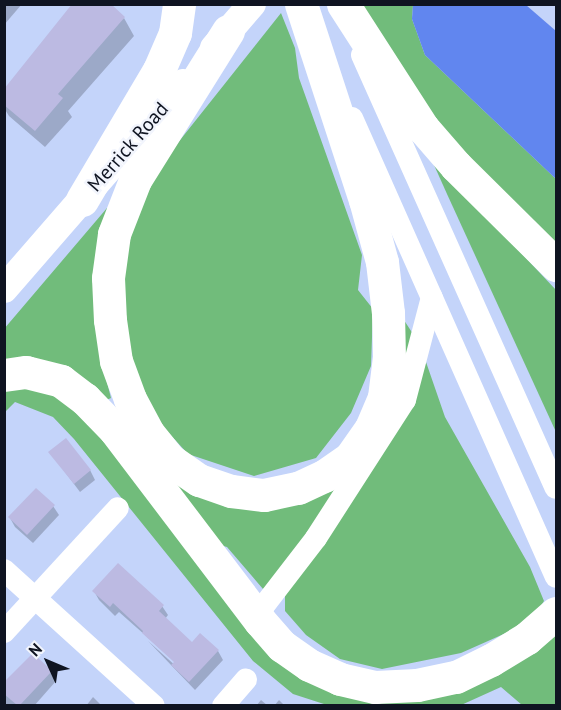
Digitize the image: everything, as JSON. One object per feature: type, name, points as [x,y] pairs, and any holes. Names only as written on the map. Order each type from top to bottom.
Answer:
[{"type":"highway","points":[[82,200],[159,70],[175,33],[179,4]]},
{"type":"highway","points":[[228,31],[135,180],[114,234],[108,279],[110,320],[116,360],[130,399],[148,433],[170,460],[199,480],[231,491],[264,495],[298,488],[324,476],[350,458],[371,428],[384,397],[389,357],[388,313],[382,262],[365,200],[302,4]]},
{"type":"highway","points":[[341,4],[423,128],[456,166],[556,265]]},
{"type":"highway","points":[[4,375],[26,372],[61,381],[85,399],[115,430],[256,616],[282,646],[309,665],[340,679],[375,687],[417,685],[456,677],[492,660],[527,638],[556,613]]},
{"type":"main road","name":"Merrick Road","points":[[4,288],[252,4]]},
{"type":"street","points":[[302,4],[556,577]]},
{"type":"street","points":[[341,4],[556,489]]},
{"type":"street","points":[[256,616],[316,538],[405,400],[432,297]]},
{"type":"street","points":[[4,633],[118,507]]},
{"type":"street","points":[[4,570],[154,705]]},
{"type":"street","points":[[223,705],[246,680]]},
{"type":"green space","points":[[362,5],[413,5],[412,19],[425,55],[556,179],[556,247],[447,136],[436,118],[405,87]]},
{"type":"green space","points":[[281,13],[295,48],[299,78],[362,255],[358,290],[373,309],[371,366],[351,413],[316,458],[254,476],[188,454],[153,416],[122,332],[118,254],[134,198]]},
{"type":"green space","points":[[430,156],[556,290],[556,432],[447,194]]},
{"type":"green space","points":[[107,208],[106,378],[111,398],[102,402],[5,359],[4,329]]},
{"type":"green space","points":[[396,308],[417,340],[331,501],[267,587],[263,589],[227,547],[208,542],[157,474],[236,499],[346,468]]},
{"type":"green space","points":[[426,362],[445,417],[530,567],[544,601],[531,622],[461,653],[382,669],[340,659],[306,635],[285,611],[285,593]]},
{"type":"green space","points":[[5,383],[67,394],[252,627],[393,700],[556,623],[556,705],[522,705],[501,687],[459,706],[327,705],[293,694],[253,661],[74,439],[53,417],[15,402],[5,412]]},
{"type":"water","points":[[413,5],[526,5],[556,31],[556,179],[425,55],[412,19]]},
{"type":"building","points":[[72,4],[111,4],[125,17],[58,94],[63,98],[35,131],[4,105],[4,89]]},
{"type":"building","points":[[66,438],[91,470],[74,484],[48,452]]},
{"type":"building","points":[[36,488],[55,505],[27,535],[8,517]]},
{"type":"building","points":[[118,563],[164,605],[159,611],[192,642],[200,633],[219,650],[189,682],[171,665],[174,662],[142,633],[143,631],[113,603],[110,607],[92,591]]},
{"type":"building","points":[[33,653],[52,671],[20,705],[17,705],[4,694],[4,682]]}]
